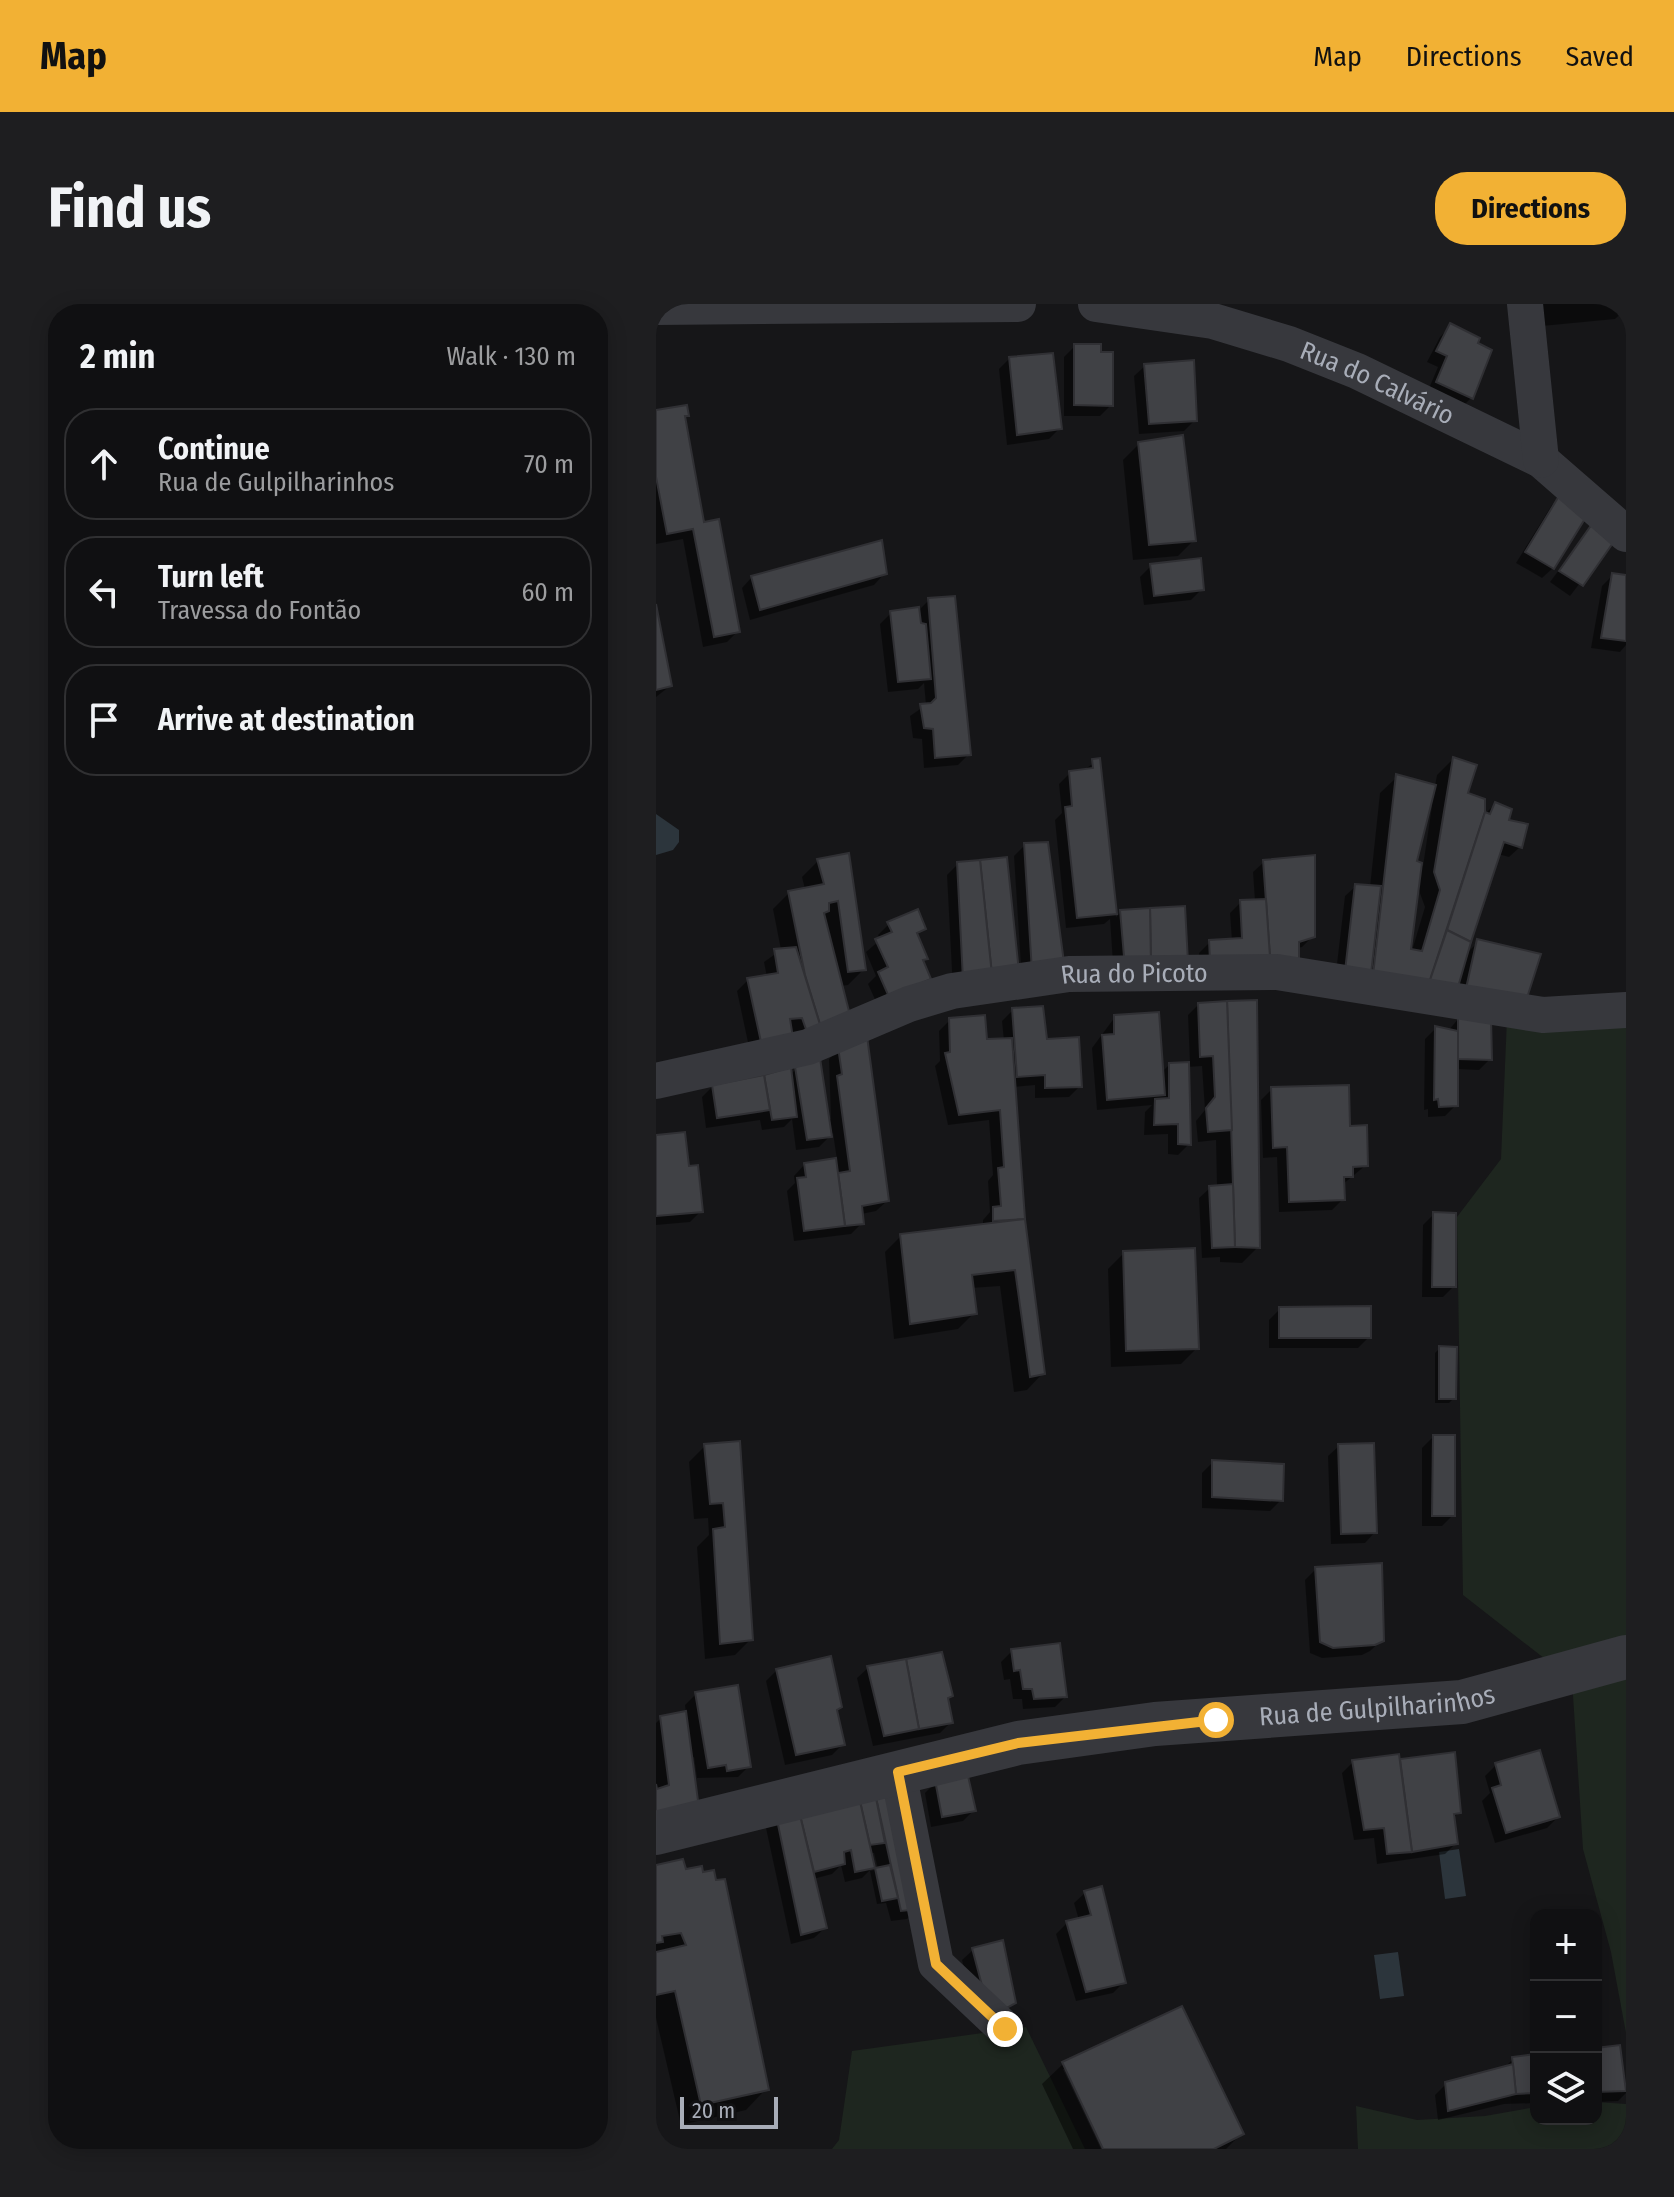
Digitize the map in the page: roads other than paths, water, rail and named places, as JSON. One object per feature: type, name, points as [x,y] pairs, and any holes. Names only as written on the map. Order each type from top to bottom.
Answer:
[{"type":"street","points":[[656,307],[1018,304]]},
{"type":"street","name":"Rua do Calvário","points":[[1096,304],[1213,321],[1289,344],[1357,371],[1541,460],[1626,534]]},
{"type":"street","points":[[1525,304],[1541,460]]},
{"type":"street","name":"Rua do Picoto","points":[[656,1081],[808,1047],[909,1004],[952,991],[1069,974],[1277,972],[1543,1015],[1626,1010]]},
{"type":"street","name":"Rua de Gulpilharinhos","points":[[656,1833],[1018,1743],[1155,1724],[1462,1702],[1626,1657]]},
{"type":"street","points":[[898,1772],[936,1964],[1005,2029]]}]
